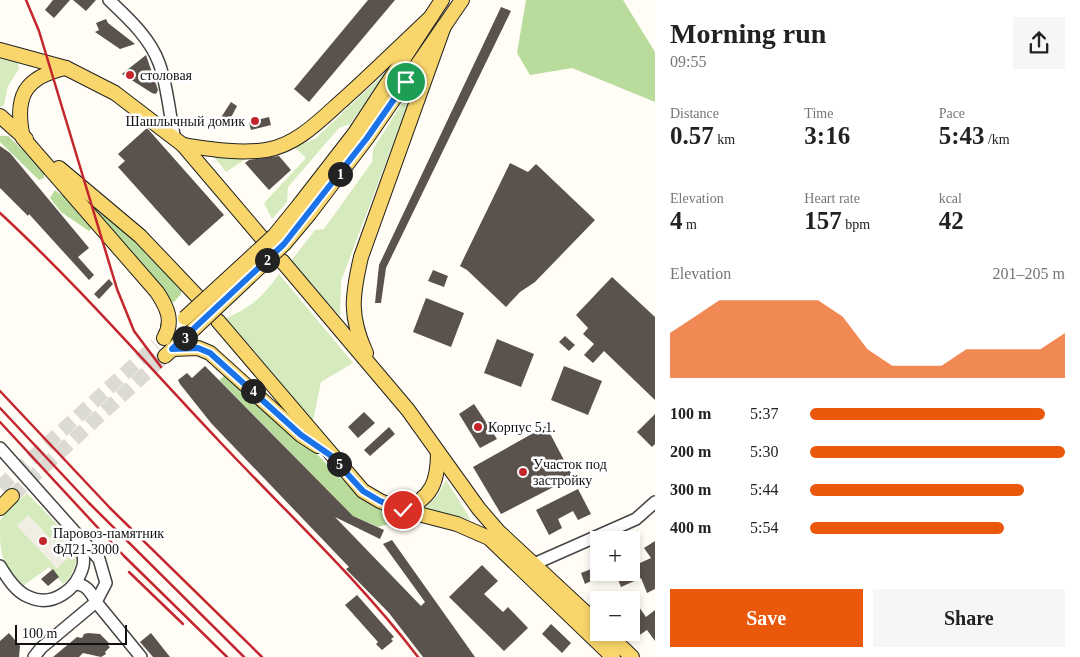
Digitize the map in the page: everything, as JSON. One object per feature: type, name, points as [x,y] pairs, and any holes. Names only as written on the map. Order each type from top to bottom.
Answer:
[{"type":"main road","points":[[164,347],[194,329],[284,244],[442,0]]},
{"type":"main road","points":[[164,347],[185,318],[305,209],[367,138],[462,0]]},
{"type":"main road","points":[[179,142],[225,151],[248,152],[268,150],[290,141],[308,131],[374,72],[431,17]]},
{"type":"main road","points":[[375,371],[354,323],[355,283],[361,257],[444,26]]},
{"type":"main road","points":[[0,50],[66,68],[115,93],[179,142],[262,238]]},
{"type":"main road","points":[[66,68],[43,75],[24,93],[19,107],[24,138],[157,292],[168,311],[169,324],[164,347]]},
{"type":"main road","points":[[0,116],[140,236],[197,296]]},
{"type":"main road","points":[[282,261],[408,410],[479,509],[493,535],[613,657]]},
{"type":"main road","points":[[218,321],[330,455],[363,491],[380,501],[403,510],[493,535],[534,564],[590,617]]},
{"type":"main road","points":[[164,347],[198,348],[210,353],[301,435],[330,455]]},
{"type":"main road","points":[[403,510],[418,504],[428,494],[436,480],[438,452]]},
{"type":"main road","points":[[0,508],[12,496]]},
{"type":"main road","points":[[615,641],[632,657]]},
{"type":"street","points":[[109,0],[138,29],[159,62],[179,142]]},
{"type":"street","points":[[0,448],[99,559],[106,583],[96,602],[40,648],[34,657]]},
{"type":"street","points":[[534,564],[636,520],[655,502]]},
{"type":"street","points":[[0,566],[17,589],[28,597],[39,600],[54,599],[61,596],[75,584],[80,573],[84,557],[79,535]]},
{"type":"street","points":[[75,584],[82,584],[91,591],[96,602],[141,657]]},
{"type":"green space","points":[[526,0],[623,0],[655,52],[655,102],[572,68],[530,75],[517,53]]},
{"type":"green space","points":[[0,56],[18,62],[19,69],[8,86],[4,105],[0,107]]},
{"type":"green space","points":[[392,66],[350,124],[339,128],[288,187],[287,202],[272,219],[264,203],[306,158],[294,147],[315,139]]},
{"type":"green space","points":[[417,80],[341,281],[340,316],[291,261],[315,230],[324,229],[372,162],[373,149]]},
{"type":"green space","points":[[0,136],[8,136],[44,170],[44,178],[39,180],[0,142]]},
{"type":"green space","points":[[211,153],[250,156],[226,172]]},
{"type":"green space","points":[[55,190],[85,217],[92,228],[89,231],[61,212],[50,198]]},
{"type":"green space","points":[[99,209],[135,239],[181,288],[181,294],[174,302],[169,301],[98,214]]},
{"type":"green space","points":[[279,274],[353,363],[321,382],[313,421],[225,319],[255,301],[267,290]]},
{"type":"green space","points":[[222,372],[313,450],[360,498],[384,510],[404,517],[407,521],[406,525],[392,523],[378,527],[353,516],[219,380],[224,376]]},
{"type":"green space","points":[[446,480],[471,520],[425,508],[437,496]]},
{"type":"green space","points":[[27,493],[60,527],[74,545],[76,551],[75,566],[63,584],[49,567],[23,586],[12,575],[5,563],[0,542],[0,522],[8,510]],"holes":[[[29,516],[68,558],[57,568],[17,526]]]},
{"type":"shaded area","points":[[28,515],[68,558],[57,568],[17,526]]},
{"type":"building","points":[[53,0],[70,0],[54,18],[45,10]]},
{"type":"building","points":[[73,0],[96,0],[86,11]]},
{"type":"building","points":[[368,0],[395,0],[309,102],[294,89]]},
{"type":"building","points":[[501,7],[511,11],[386,268],[381,303],[375,303],[379,265]]},
{"type":"building","points":[[106,19],[108,23],[135,44],[120,49],[95,32],[99,30],[96,23]]},
{"type":"building","points":[[146,55],[158,90],[156,94],[122,74]]},
{"type":"building","points":[[231,102],[237,106],[226,127],[218,122]]},
{"type":"building","points":[[269,117],[271,125],[251,130],[249,122]]},
{"type":"building","points":[[147,128],[224,215],[189,246],[118,167],[125,161],[118,154]]},
{"type":"building","points":[[0,146],[10,153],[89,248],[78,257],[94,275],[89,280],[29,214],[28,216],[0,188]]},
{"type":"building","points":[[279,156],[291,170],[269,190],[245,163],[249,160]]},
{"type":"building","points":[[510,163],[528,172],[536,164],[595,220],[535,282],[520,292],[506,307],[467,270],[460,266]]},
{"type":"building","points":[[433,270],[448,276],[444,287],[428,281]]},
{"type":"building","points":[[612,277],[655,317],[655,400],[604,351],[593,363],[584,355],[594,344],[583,334],[588,328],[576,315]]},
{"type":"building","points":[[109,279],[113,284],[99,299],[94,294]]},
{"type":"building","points":[[426,298],[464,313],[451,347],[413,332]]},
{"type":"building","points":[[565,336],[575,345],[569,351],[559,342]]},
{"type":"building","points":[[497,339],[534,354],[521,387],[484,373]]},
{"type":"building","points":[[205,366],[353,516],[384,530],[380,539],[335,517],[421,606],[425,602],[383,544],[392,540],[475,657],[423,657],[389,613],[346,569],[349,567],[211,423],[180,384],[178,380],[187,373],[192,378]]},
{"type":"building","points":[[564,366],[602,381],[588,415],[551,400]]},
{"type":"building","name":"Корпус 5.1.","points":[[474,404],[497,439],[480,448],[459,414]]},
{"type":"building","points":[[364,412],[375,423],[358,438],[348,427]]},
{"type":"building","points":[[655,414],[655,444],[652,447],[637,432]]},
{"type":"building","name":"Участок под застройку","points":[[546,426],[573,477],[501,514],[473,467]]},
{"type":"building","points":[[389,427],[395,434],[370,456],[364,450]]},
{"type":"building","points":[[578,489],[591,514],[578,520],[573,511],[558,519],[562,528],[549,535],[536,510]]},
{"type":"building","points":[[655,541],[655,589],[647,593],[640,578],[640,563],[651,558],[644,548]]},
{"type":"building","points":[[482,565],[498,581],[484,594],[503,612],[508,607],[528,628],[504,651],[449,597]]},
{"type":"building","points":[[53,569],[59,577],[48,586],[41,579]]},
{"type":"building","points":[[590,569],[591,581],[585,584],[581,573]]},
{"type":"building","points":[[619,581],[634,581],[621,587]]},
{"type":"building","points":[[357,595],[394,637],[391,639],[393,641],[382,650],[376,644],[378,642],[345,605]]},
{"type":"building","points":[[640,608],[646,617],[655,610],[655,641],[647,630],[640,635]]},
{"type":"building","points":[[551,624],[571,643],[562,653],[542,634]]},
{"type":"building","points":[[9,633],[20,646],[19,657],[0,657],[0,641]]},
{"type":"building","points":[[151,633],[170,657],[153,657],[140,642]]},
{"type":"building","points":[[84,634],[100,634],[109,643],[110,647],[105,652],[106,654],[101,657],[83,653],[79,657],[53,657],[77,637],[82,638]]},
{"type":"tunnel","points":[[0,487],[156,345]]},
{"type":"tunnel","points":[[12,496],[165,356]]},
{"type":"railway","points":[[26,0],[39,31],[117,289],[134,331],[161,367]]},
{"type":"railway","points":[[0,213],[85,297],[220,442],[322,547],[372,601],[418,657]]},
{"type":"railway","points":[[0,391],[110,508],[262,657]]},
{"type":"railway","points":[[0,408],[89,503],[244,657]]},
{"type":"railway","points":[[0,422],[124,556],[227,657]]},
{"type":"railway","points":[[129,572],[183,624]]},
{"type":"place","name":"столовая","points":[[130,75]]},
{"type":"place","name":"Шашлычный домик","points":[[255,121]]},
{"type":"place","name":"Корпус 5.1.","points":[[478,427]]},
{"type":"place","name":"Участок под застройку","points":[[523,472]]},
{"type":"place","name":"Паровоз-памятник ФД21-3000","points":[[43,541]]},
{"type":"route","points":[[403,510],[380,501],[363,491],[330,455],[301,435],[215,356],[198,348],[172,349],[284,244],[367,138],[406,82]]}]
